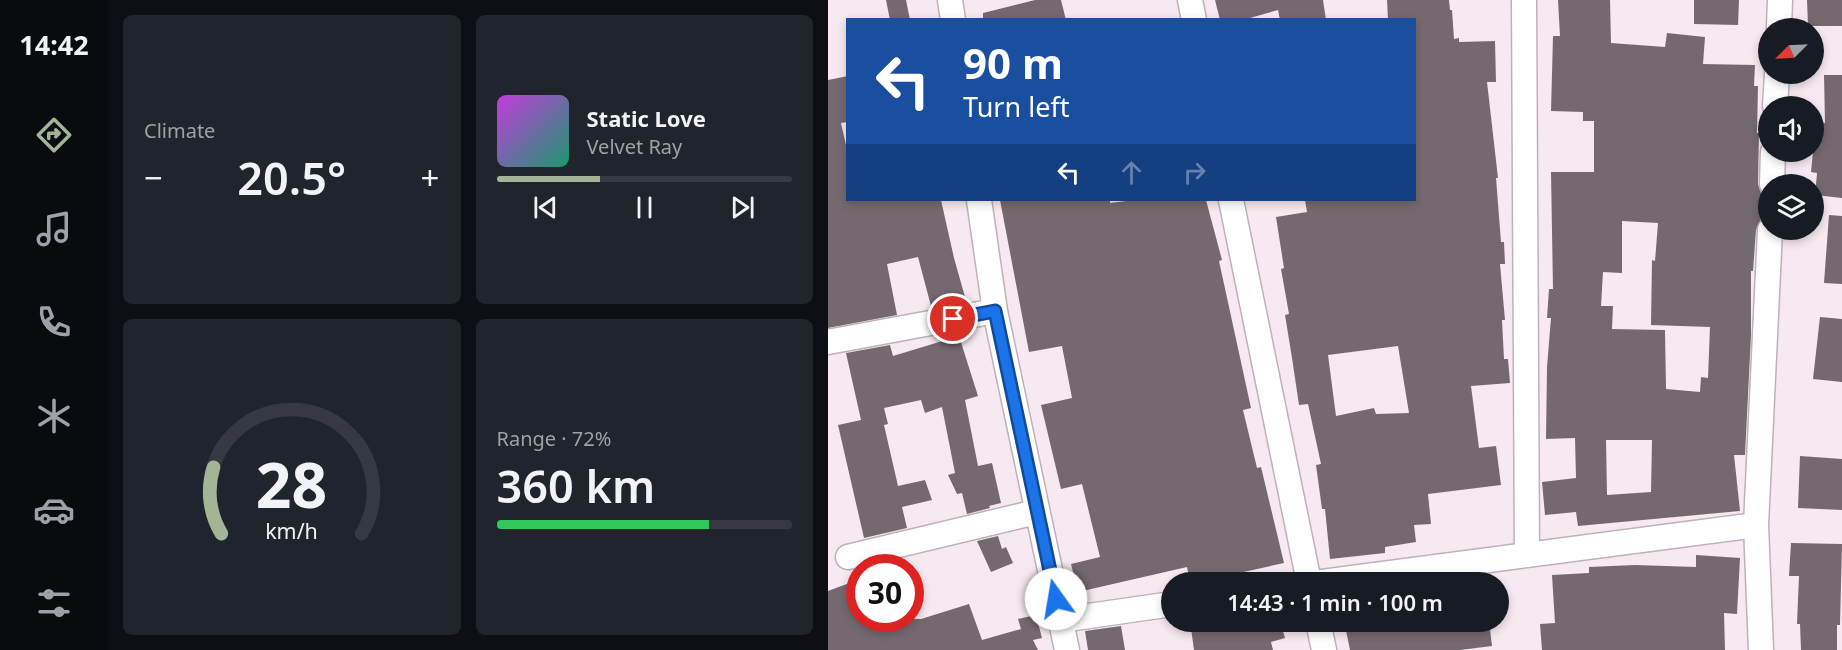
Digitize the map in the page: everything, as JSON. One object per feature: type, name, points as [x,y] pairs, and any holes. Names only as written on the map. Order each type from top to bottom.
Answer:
[{"type":"street","points":[[950,0],[953,18]]},
{"type":"street","points":[[1190,0],[1194,18]]},
{"type":"street","points":[[1524,0],[1527,555]]},
{"type":"street","points":[[1779,18],[1780,0]]},
{"type":"street","points":[[979,201],[995,311],[1067,650]]},
{"type":"street","points":[[1231,201],[1307,572]]},
{"type":"street","points":[[1761,650],[1756,525],[1770,240]]},
{"type":"street","points":[[828,342],[995,311]]},
{"type":"street","points":[[861,554],[1036,512]]},
{"type":"street","points":[[1398,572],[1756,525]]},
{"type":"street","points":[[1061,620],[1161,606]]},
{"type":"street","points":[[1320,632],[1324,650]]},
{"type":"building","points":[[886,0],[906,0],[910,18],[890,18]]},
{"type":"building","points":[[1035,0],[1061,0],[1066,18],[983,18],[983,13]]},
{"type":"building","points":[[1215,0],[1323,0],[1326,18],[1280,18],[1278,10],[1250,18],[1220,18]]},
{"type":"building","points":[[1387,0],[1449,0],[1454,39],[1459,38],[1459,42],[1495,41],[1496,82],[1487,82],[1498,178],[1496,178],[1501,242],[1504,242],[1505,264],[1500,264],[1505,320],[1502,320],[1504,359],[1508,359],[1510,383],[1471,386],[1479,448],[1496,446],[1501,485],[1428,494],[1431,524],[1414,525],[1416,542],[1385,547],[1385,553],[1330,559],[1325,509],[1322,509],[1316,465],[1321,464],[1308,404],[1299,405],[1285,315],[1289,314],[1281,269],[1284,268],[1276,217],[1307,212],[1305,201],[1416,201],[1416,18],[1388,18]],"holes":[[[1398,346],[1409,413],[1376,414],[1374,408],[1336,416],[1328,355]]]},
{"type":"building","points":[[1558,0],[1610,0],[1611,43],[1665,47],[1667,33],[1705,37],[1703,64],[1755,65],[1754,86],[1758,86],[1758,226],[1753,271],[1751,271],[1751,335],[1745,455],[1734,455],[1740,511],[1578,526],[1576,512],[1545,515],[1542,482],[1576,478],[1575,438],[1546,439],[1547,367],[1551,318],[1547,318],[1549,289],[1553,289],[1551,172],[1594,172],[1594,121],[1583,121],[1583,112],[1551,111],[1553,36],[1560,36]],"holes":[[[1622,221],[1658,223],[1655,261],[1652,260],[1651,325],[1710,327],[1708,378],[1701,377],[1700,392],[1666,389],[1665,330],[1612,329],[1613,306],[1601,306],[1603,272],[1622,273]],[[1606,440],[1652,440],[1651,492],[1607,495]]]},
{"type":"building","points":[[1694,0],[1739,0],[1738,25],[1694,24]]},
{"type":"building","points":[[1807,0],[1842,0],[1842,26],[1824,26],[1824,18],[1808,18]]},
{"type":"building","points":[[1824,75],[1842,75],[1842,198],[1824,196],[1824,174],[1811,172],[1812,162],[1824,162]]},
{"type":"building","points":[[846,76],[846,122],[841,123],[846,145],[846,201],[941,201],[965,297],[931,306],[918,257],[887,264],[897,315],[828,328],[828,80]]},
{"type":"building","points":[[1000,201],[1110,201],[1110,203],[1206,201],[1222,260],[1219,261],[1251,408],[1243,410],[1257,468],[1261,467],[1284,563],[1243,572],[1188,572],[1187,567],[1078,592],[1071,564],[1100,557],[1082,484],[1061,489],[1041,405],[1072,398],[1062,346],[1029,352]]},
{"type":"building","points":[[1829,215],[1842,216],[1842,284],[1824,283]]},
{"type":"building","points":[[1820,317],[1842,319],[1842,382],[1813,379]]},
{"type":"building","points":[[959,336],[978,396],[965,400],[978,466],[992,463],[1001,503],[967,514],[962,493],[957,494],[948,475],[955,473],[942,407],[925,413],[921,400],[884,408],[888,424],[884,425],[898,486],[925,480],[932,500],[902,507],[907,528],[864,538],[838,425],[861,420],[846,353],[890,345],[893,356]]},
{"type":"building","points":[[1800,456],[1842,459],[1842,510],[1798,508]]},
{"type":"building","points":[[998,536],[1002,549],[1006,547],[1013,563],[991,572],[977,541]]},
{"type":"building","points":[[1791,543],[1842,544],[1840,625],[1837,625],[1837,650],[1801,650],[1800,624],[1797,624],[1799,576],[1789,576]]},
{"type":"building","points":[[1696,555],[1740,558],[1737,614],[1724,613],[1725,650],[1542,650],[1540,624],[1555,623],[1552,575],[1589,573],[1589,567],[1635,565],[1696,567]]},
{"type":"building","points":[[846,584],[846,632],[924,632],[924,618],[969,604],[982,640],[1021,629],[1018,619],[1036,615],[1042,638],[1033,640],[1038,650],[828,650],[828,591]]},
{"type":"building","points":[[1121,626],[1125,650],[1088,650],[1085,631]]},
{"type":"building","points":[[1192,632],[1283,632],[1285,638],[1271,642],[1273,650],[1194,650]]},
{"type":"building","points":[[1346,632],[1490,632],[1492,646],[1460,650],[1350,650]]},
{"type":"route","points":[[953,319],[995,311],[1056,599]]}]
